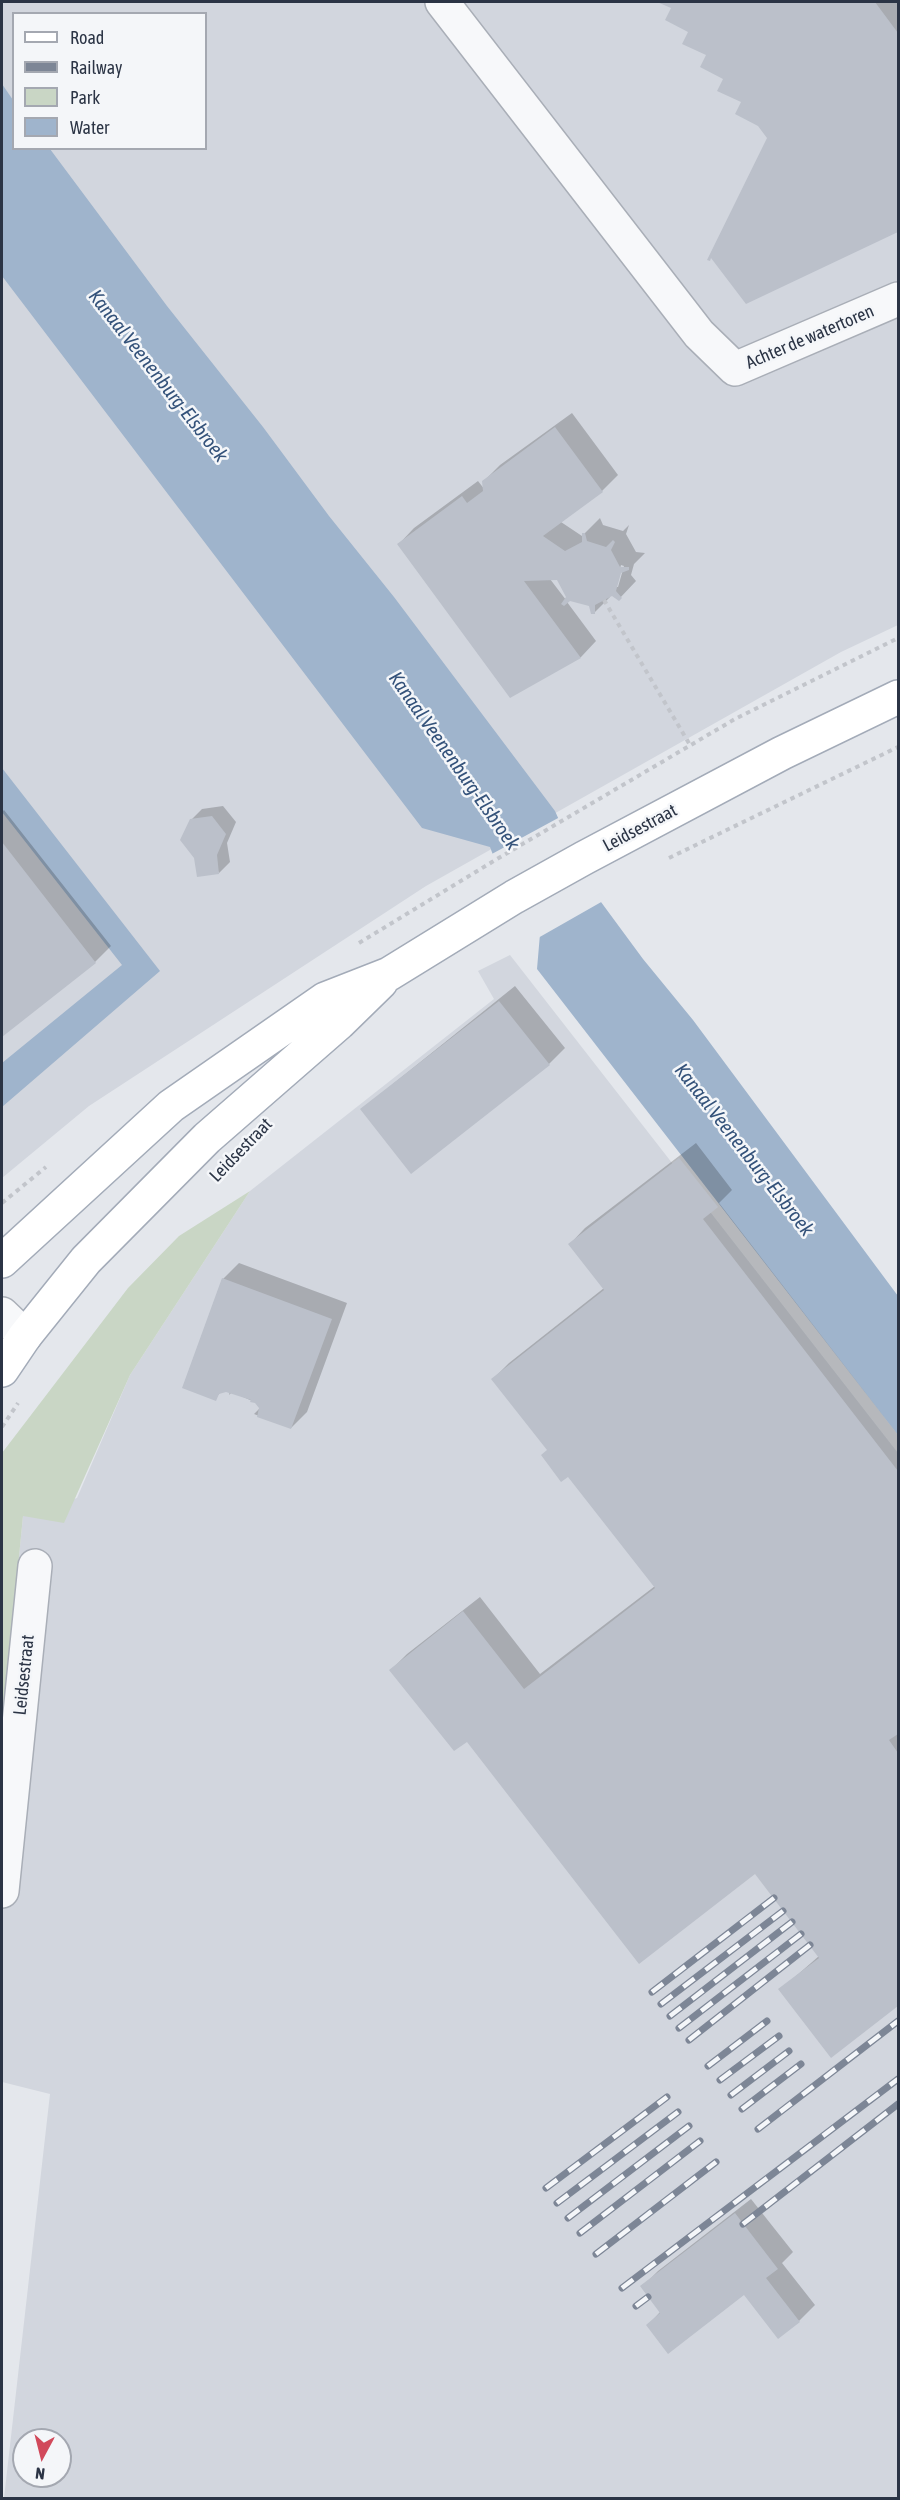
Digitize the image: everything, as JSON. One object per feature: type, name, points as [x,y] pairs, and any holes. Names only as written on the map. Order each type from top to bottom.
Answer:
[{"type":"main road","name":"Leidsestraat","points":[[2,1261],[171,1106],[325,999],[389,974],[513,897],[584,858],[782,753],[898,698]]},
{"type":"main road","name":"Leidsestraat","points":[[2,1370],[25,1336],[86,1260],[207,1138],[339,1023],[389,974]]},
{"type":"street","name":"Achter de watertoren","points":[[442,2],[699,334],[735,369],[898,299]]},
{"type":"street","points":[[2,1314],[25,1336]]},
{"type":"street","name":"Leidsestraat","points":[[2,1891],[34,1566]]},
{"type":"path","points":[[604,600],[690,745]]},
{"type":"path","points":[[492,862],[735,719],[898,638]]},
{"type":"path","points":[[666,860],[898,747]]},
{"type":"path","points":[[2,1427],[25,1394]]},
{"type":"path","points":[[2,1406],[11,1413]]},
{"type":"shaded area","points":[[2,2],[898,2],[898,625],[841,652],[426,886],[89,1106],[2,1178]]},
{"type":"shaded area","points":[[510,955],[898,1453],[898,2498],[4,2498],[50,2094],[2,2082],[2,1729],[23,1516],[77,1498],[130,1375],[250,1191],[494,999],[478,971]]},
{"type":"green space","points":[[250,1191],[130,1375],[64,1523],[23,1516],[2,1729],[2,1453],[128,1288],[179,1236]]},
{"type":"water","name":"Kanaal Veenenburg-Elsbroek","points":[[2,84],[12,99],[12,150],[51,150],[167,306],[394,597],[555,811],[586,880],[601,902],[643,959],[693,1020],[898,1296],[898,1435],[537,969],[540,934],[498,868],[490,847],[422,828],[2,276]]},
{"type":"water","points":[[2,768],[160,971],[2,1107],[2,1063],[122,965],[2,812]]},
{"type":"pier","points":[[560,817],[589,879],[603,901],[538,938],[490,855]]},
{"type":"building","points":[[657,2],[875,2],[898,33],[898,232],[746,304],[711,258],[710,261],[707,260],[767,138],[758,126],[735,114],[741,102],[717,91],[723,79],[700,67],[706,55],[682,44],[688,32],[665,20],[671,8]]},
{"type":"building","points":[[555,427],[603,492],[543,536],[565,551],[582,542],[582,533],[585,533],[587,541],[606,547],[613,540],[615,542],[611,550],[620,567],[629,567],[629,570],[621,573],[616,591],[622,598],[619,601],[612,596],[595,605],[595,614],[591,614],[589,606],[570,601],[564,606],[561,604],[566,597],[557,580],[524,581],[581,658],[510,698],[397,544],[462,496],[467,503],[483,491],[482,481]]},
{"type":"building","points":[[212,816],[226,834],[217,855],[219,874],[197,877],[194,858],[180,840],[190,819]]},
{"type":"building","points":[[2,842],[96,963],[2,1037]]},
{"type":"building","points":[[499,1001],[550,1065],[411,1174],[360,1109]]},
{"type":"building","points":[[679,1158],[718,1207],[703,1219],[898,1471],[898,1734],[889,1740],[898,1753],[898,2006],[831,2058],[778,1989],[819,1958],[755,1874],[639,1964],[467,1742],[454,1751],[389,1670],[463,1611],[524,1689],[655,1588],[568,1477],[561,1482],[541,1455],[547,1450],[491,1379],[604,1290],[568,1244]]},
{"type":"building","points":[[222,1278],[332,1319],[291,1429],[257,1417],[259,1408],[255,1403],[250,1402],[251,1400],[226,1392],[219,1394],[216,1401],[182,1388]]},
{"type":"building","points":[[735,2213],[778,2269],[766,2278],[800,2322],[778,2339],[744,2295],[668,2354],[646,2325],[660,2313],[640,2286]]},
{"type":"railway","points":[[652,1992],[774,1898]]},
{"type":"railway","points":[[661,2004],[783,1911]]},
{"type":"railway","points":[[670,2016],[792,1922]]},
{"type":"railway","points":[[679,2028],[801,1934]]},
{"type":"railway","points":[[689,2040],[810,1945]]},
{"type":"railway","points":[[708,2066],[767,2021]]},
{"type":"railway","points":[[758,2129],[898,2021]]},
{"type":"railway","points":[[720,2080],[779,2036]]},
{"type":"railway","points":[[731,2095],[789,2051]]},
{"type":"railway","points":[[742,2109],[801,2064]]},
{"type":"railway","points":[[622,2288],[898,2079]]},
{"type":"railway","points":[[546,2188],[667,2097]]},
{"type":"railway","points":[[743,2224],[898,2104]]},
{"type":"railway","points":[[557,2203],[678,2112]]},
{"type":"railway","points":[[568,2218],[689,2126]]},
{"type":"railway","points":[[580,2233],[700,2141]]},
{"type":"railway","points":[[596,2254],[716,2162]]},
{"type":"railway","points":[[636,2306],[648,2297]]}]
